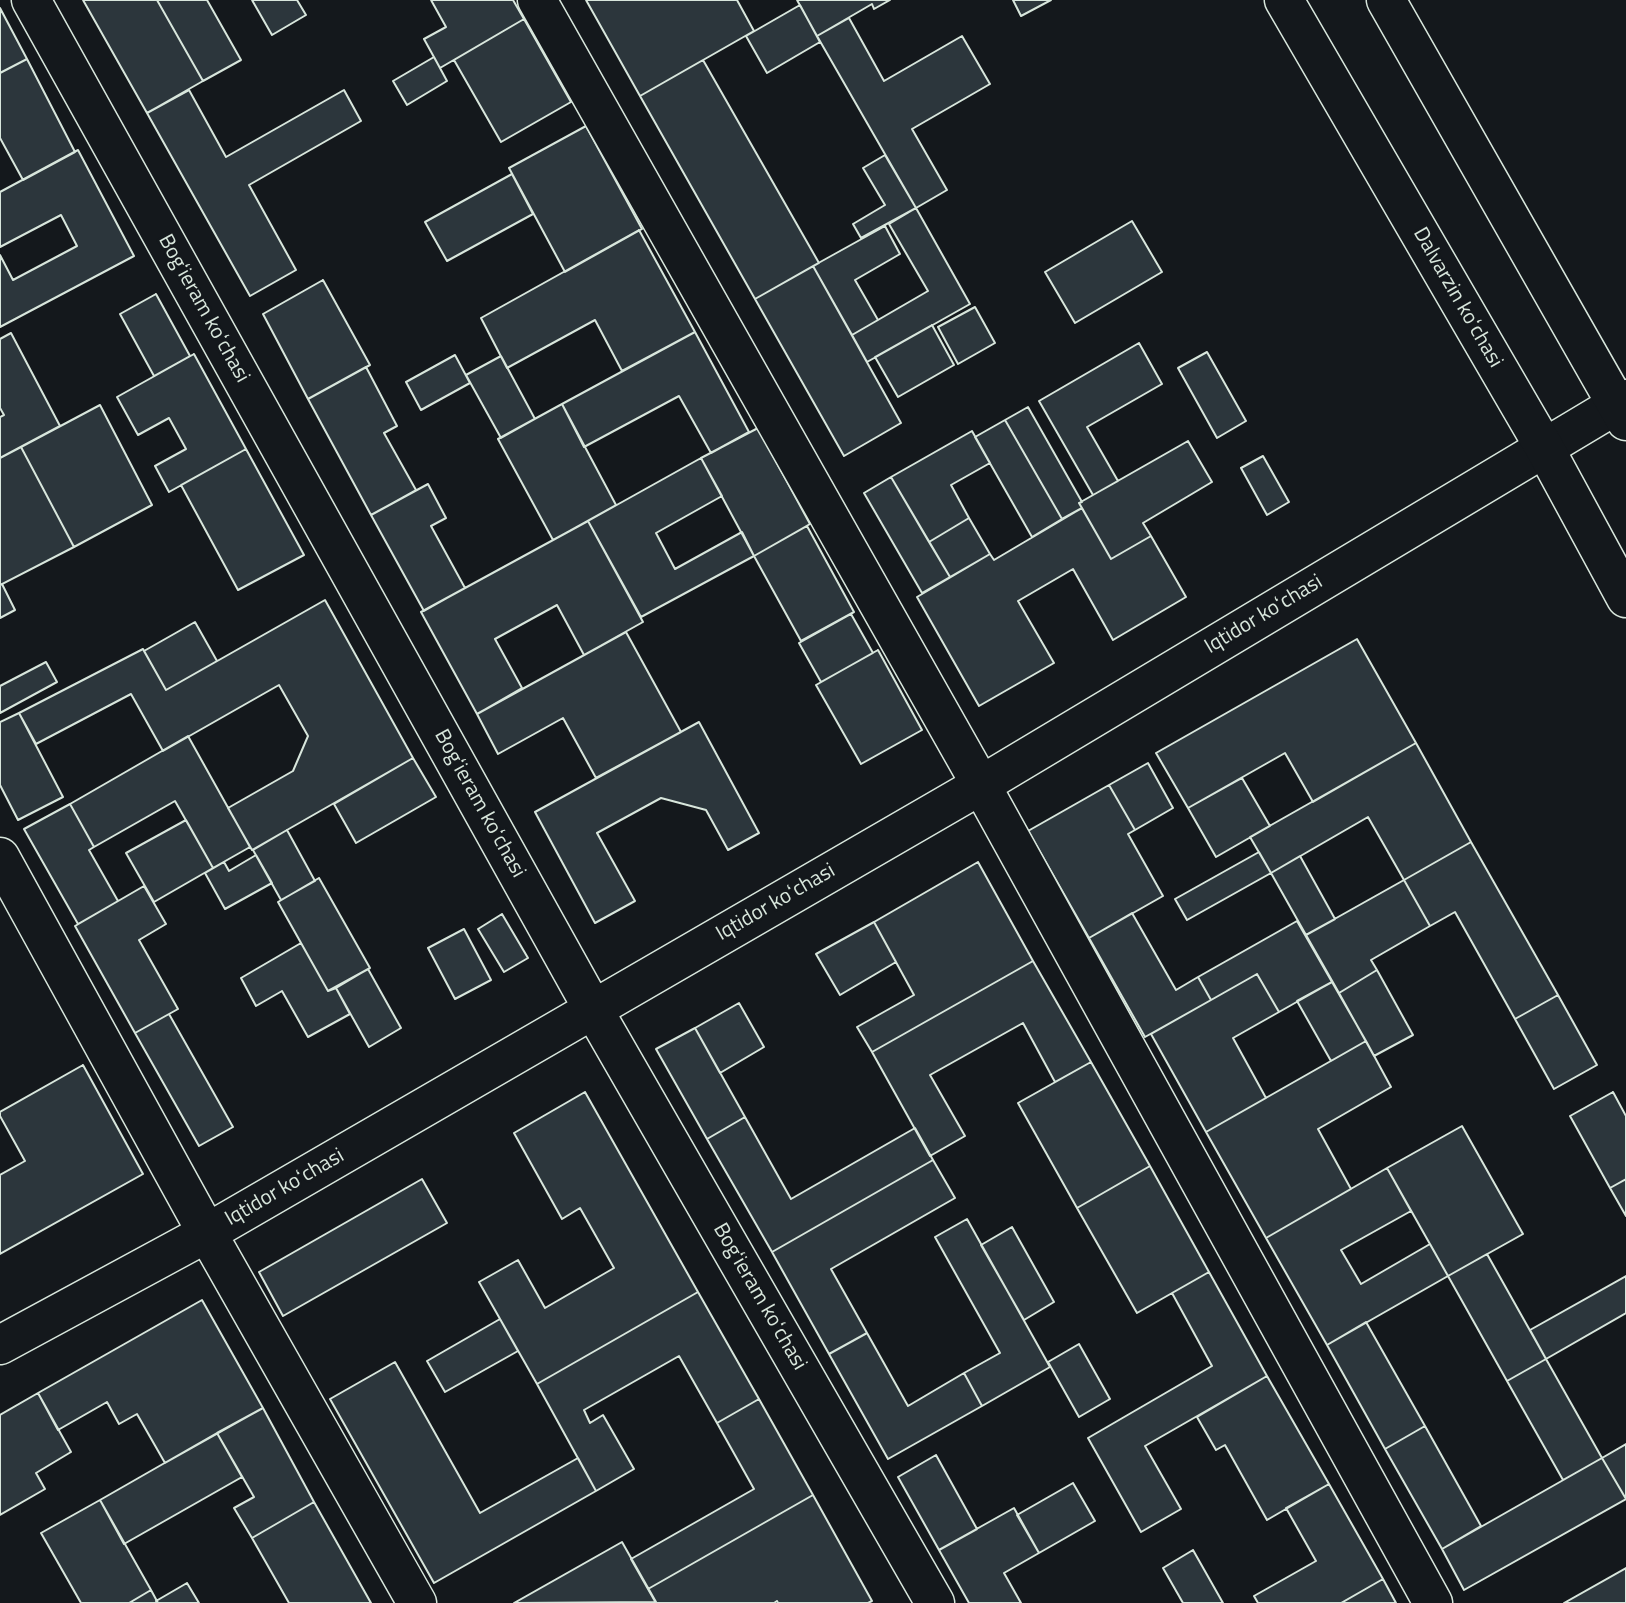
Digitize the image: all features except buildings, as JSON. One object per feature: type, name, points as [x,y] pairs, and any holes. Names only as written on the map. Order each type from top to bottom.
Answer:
[{"type":"street","name":"Bogʻieram koʻchasi","points":[[31,0],[593,1009],[935,1603]]},
{"type":"street","points":[[537,0],[981,785],[1433,1603]]},
{"type":"street","name":"Dalvarzin koʻchasi","points":[[1284,0],[1544,447],[1626,598]]},
{"type":"street","points":[[1385,0],[1623,408]]},
{"type":"street","name":"Iqtidor koʻchasi","points":[[0,1345],[208,1233],[981,785],[1544,447],[1623,408]]},
{"type":"street","points":[[0,857],[417,1603]]}]
